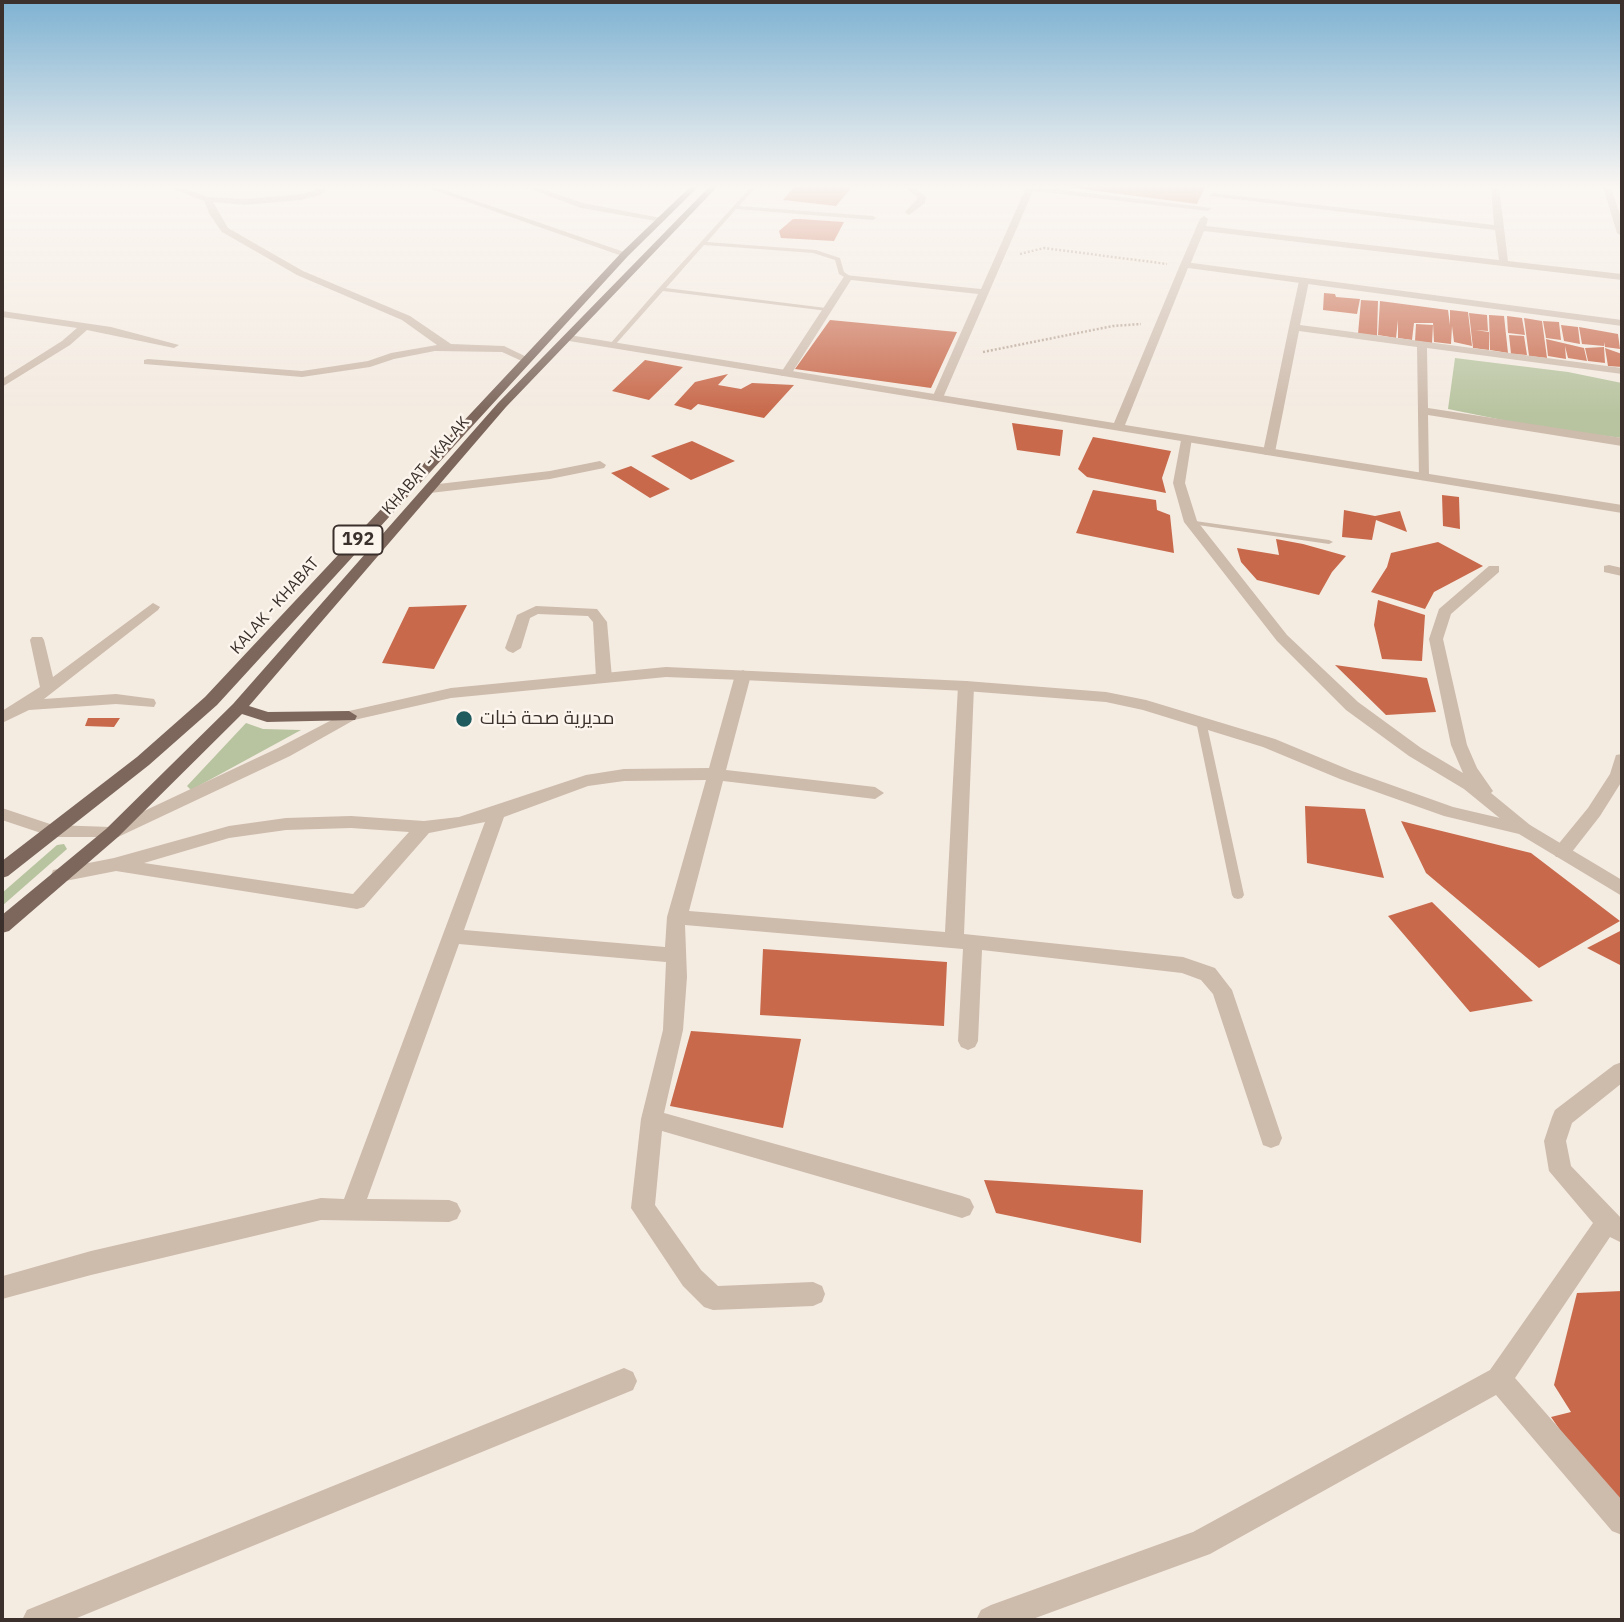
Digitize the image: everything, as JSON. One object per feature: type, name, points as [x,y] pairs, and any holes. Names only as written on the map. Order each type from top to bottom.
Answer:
[{"type":"main road","name":"KALAK - KHABAT","points":[[2,871],[143,761],[211,701],[617,263]]},
{"type":"main road","name":"KHABAT - KALAK","points":[[2,926],[113,833],[239,708],[502,405],[641,263]]},
{"type":"main road","points":[[239,708],[267,717],[349,716]]},
{"type":"street","points":[[282,263],[406,318],[449,348]]},
{"type":"street","points":[[938,398],[996,263]]},
{"type":"street","points":[[1504,263],[1622,277]]},
{"type":"street","points":[[1118,427],[1185,265],[1622,323]]},
{"type":"street","points":[[786,374],[848,277],[984,292]]},
{"type":"street","points":[[1269,452],[1304,281]]},
{"type":"street","points":[[2,314],[174,345]]},
{"type":"street","points":[[2,384],[66,343],[84,327]]},
{"type":"street","points":[[1294,327],[1622,372]]},
{"type":"street","points":[[569,338],[1622,509]]},
{"type":"street","points":[[1422,345],[1423,476]]},
{"type":"street","points":[[148,362],[302,374],[339,370],[415,351],[449,348],[504,349],[528,360]]},
{"type":"street","points":[[1423,411],[1622,442]]},
{"type":"street","points":[[1186,438],[1179,483],[1191,522],[1250,599],[1325,682],[1396,738],[1492,803],[1524,829],[1622,889]]},
{"type":"street","points":[[430,489],[550,475],[600,465]]},
{"type":"street","points":[[1492,803],[1469,769],[1459,745],[1436,639],[1444,612],[1494,569]]},
{"type":"street","points":[[2,718],[26,705],[47,686],[70,674],[153,607]]},
{"type":"street","points":[[513,648],[524,615],[536,610],[592,612],[600,622],[604,678]]},
{"type":"street","points":[[37,640],[47,686]]},
{"type":"street","points":[[2,814],[53,831],[113,833],[284,752],[349,716],[451,693],[666,672],[966,685],[1106,697],[1200,720],[1269,743],[1346,775],[1450,812],[1524,829]]},
{"type":"street","points":[[743,675],[674,930],[673,1030],[652,1119],[643,1208],[692,1278],[713,1298],[813,1294]]},
{"type":"street","points":[[966,685],[963,942],[968,1041]]},
{"type":"street","points":[[26,705],[116,699],[148,703]]},
{"type":"street","points":[[1562,852],[1594,812],[1618,774],[1622,758]]},
{"type":"street","points":[[60,875],[114,865],[229,832],[286,824],[351,822],[424,827],[459,823],[497,813],[586,781],[624,775],[715,774],[875,793]]},
{"type":"street","points":[[352,1208],[497,813]]},
{"type":"street","points":[[114,865],[357,902],[424,827]]},
{"type":"street","points":[[677,917],[963,942],[1183,965],[1208,974],[1222,990],[1271,1138]]},
{"type":"street","points":[[451,936],[675,955]]},
{"type":"street","points":[[991,1620],[1200,1544],[1499,1379],[1615,1227],[1560,1171],[1555,1141],[1563,1117],[1622,1071]]},
{"type":"street","points":[[652,1119],[962,1207]]},
{"type":"street","points":[[3,1288],[91,1263],[321,1209],[449,1211]]},
{"type":"street","points":[[1499,1379],[1622,1521]]},
{"type":"street","points":[[37,1620],[624,1381]]},
{"type":"lane","points":[[612,345],[684,263]]},
{"type":"lane","points":[[839,263],[841,273],[848,277]]},
{"type":"lane","points":[[661,289],[826,310]]},
{"type":"lane","points":[[1191,522],[1329,542]]},
{"type":"lane","points":[[1200,720],[1238,895]]},
{"type":"path","points":[[1166,263],[1185,265]]},
{"type":"path","points":[[983,352],[1132,323],[1160,327]]},
{"type":"green space","points":[[1455,358],[1568,372],[1622,383],[1622,438],[1542,428],[1448,409]]},
{"type":"green space","points":[[246,723],[263,729],[301,730],[191,790],[187,786]]},
{"type":"green space","points":[[64,844],[67,849],[2,906],[2,893],[57,845]]},
{"type":"building","points":[[1324,293],[1360,299],[1357,314],[1323,310]]},
{"type":"building","points":[[1361,300],[1378,301],[1377,336],[1358,334]]},
{"type":"building","points":[[1380,301],[1448,310],[1450,325],[1450,310],[1468,312],[1472,346],[1454,342],[1452,326],[1451,344],[1434,342],[1433,323],[1414,323],[1412,340],[1398,338],[1398,320],[1396,338],[1378,335]]},
{"type":"building","points":[[1469,313],[1487,315],[1488,331],[1475,330],[1489,332],[1489,350],[1473,348]]},
{"type":"building","points":[[1489,315],[1504,316],[1508,353],[1490,350]]},
{"type":"building","points":[[1507,316],[1522,318],[1525,335],[1508,333]]},
{"type":"building","points":[[1524,318],[1542,321],[1547,358],[1529,356]]},
{"type":"building","points":[[830,320],[957,332],[931,388],[795,369]]},
{"type":"building","points":[[1543,321],[1559,322],[1561,340],[1546,338]]},
{"type":"building","points":[[1416,324],[1433,325],[1432,343],[1415,341]]},
{"type":"building","points":[[1561,325],[1578,327],[1580,344],[1564,341]]},
{"type":"building","points":[[1579,327],[1618,334],[1620,349],[1605,347],[1604,342],[1604,346],[1582,344]]},
{"type":"building","points":[[1509,335],[1524,336],[1527,355],[1511,354]]},
{"type":"building","points":[[1546,339],[1584,348],[1587,361],[1568,358],[1565,346],[1566,359],[1548,356]]},
{"type":"building","points":[[1604,347],[1605,363],[1588,361],[1585,348]]},
{"type":"building","points":[[1605,348],[1622,354],[1622,367],[1608,366]]},
{"type":"building","points":[[645,360],[683,367],[649,400],[612,391]]},
{"type":"building","points":[[728,374],[718,385],[741,389],[752,383],[794,385],[764,418],[698,404],[691,410],[674,405],[695,382]]},
{"type":"building","points":[[1012,423],[1063,430],[1060,456],[1017,450]]},
{"type":"building","points":[[1093,437],[1171,451],[1162,478],[1166,493],[1087,477],[1078,469]]},
{"type":"building","points":[[692,441],[735,461],[691,480],[651,456]]},
{"type":"building","points":[[631,466],[670,489],[650,498],[611,473]]},
{"type":"building","points":[[1093,490],[1156,500],[1157,510],[1170,515],[1174,553],[1076,533]]},
{"type":"building","points":[[1442,495],[1459,497],[1460,529],[1443,526]]},
{"type":"building","points":[[1344,510],[1375,516],[1400,511],[1407,532],[1376,520],[1372,540],[1342,537]]},
{"type":"building","points":[[1276,539],[1346,556],[1332,572],[1319,595],[1257,580],[1241,562],[1237,548],[1279,555]]},
{"type":"building","points":[[1438,542],[1483,566],[1434,592],[1425,609],[1371,592],[1387,567],[1391,553]]},
{"type":"building","points":[[1378,600],[1425,615],[1422,661],[1382,659],[1374,625]]},
{"type":"building","points":[[467,605],[434,669],[382,663],[409,607]]},
{"type":"building","points":[[1335,665],[1427,678],[1436,712],[1386,715]]},
{"type":"building","points":[[88,718],[120,718],[114,727],[85,726]]},
{"type":"building","points":[[1305,806],[1365,809],[1384,878],[1307,863]]},
{"type":"building","points":[[1401,821],[1531,853],[1620,921],[1539,968],[1426,873]]},
{"type":"building","points":[[1432,902],[1533,1001],[1470,1012],[1388,916]]},
{"type":"building","points":[[1622,930],[1622,966],[1587,948]]},
{"type":"building","points":[[763,949],[947,962],[944,1026],[760,1015]]},
{"type":"building","points":[[691,1031],[801,1039],[783,1128],[670,1106]]},
{"type":"building","points":[[984,1180],[1143,1190],[1141,1243],[996,1213]]},
{"type":"building","points":[[1622,1291],[1622,1519],[1551,1417],[1571,1412],[1554,1385],[1577,1293]]},
{"type":"place","name":"مديرية صحة خبات","points":[[464,719]]}]
